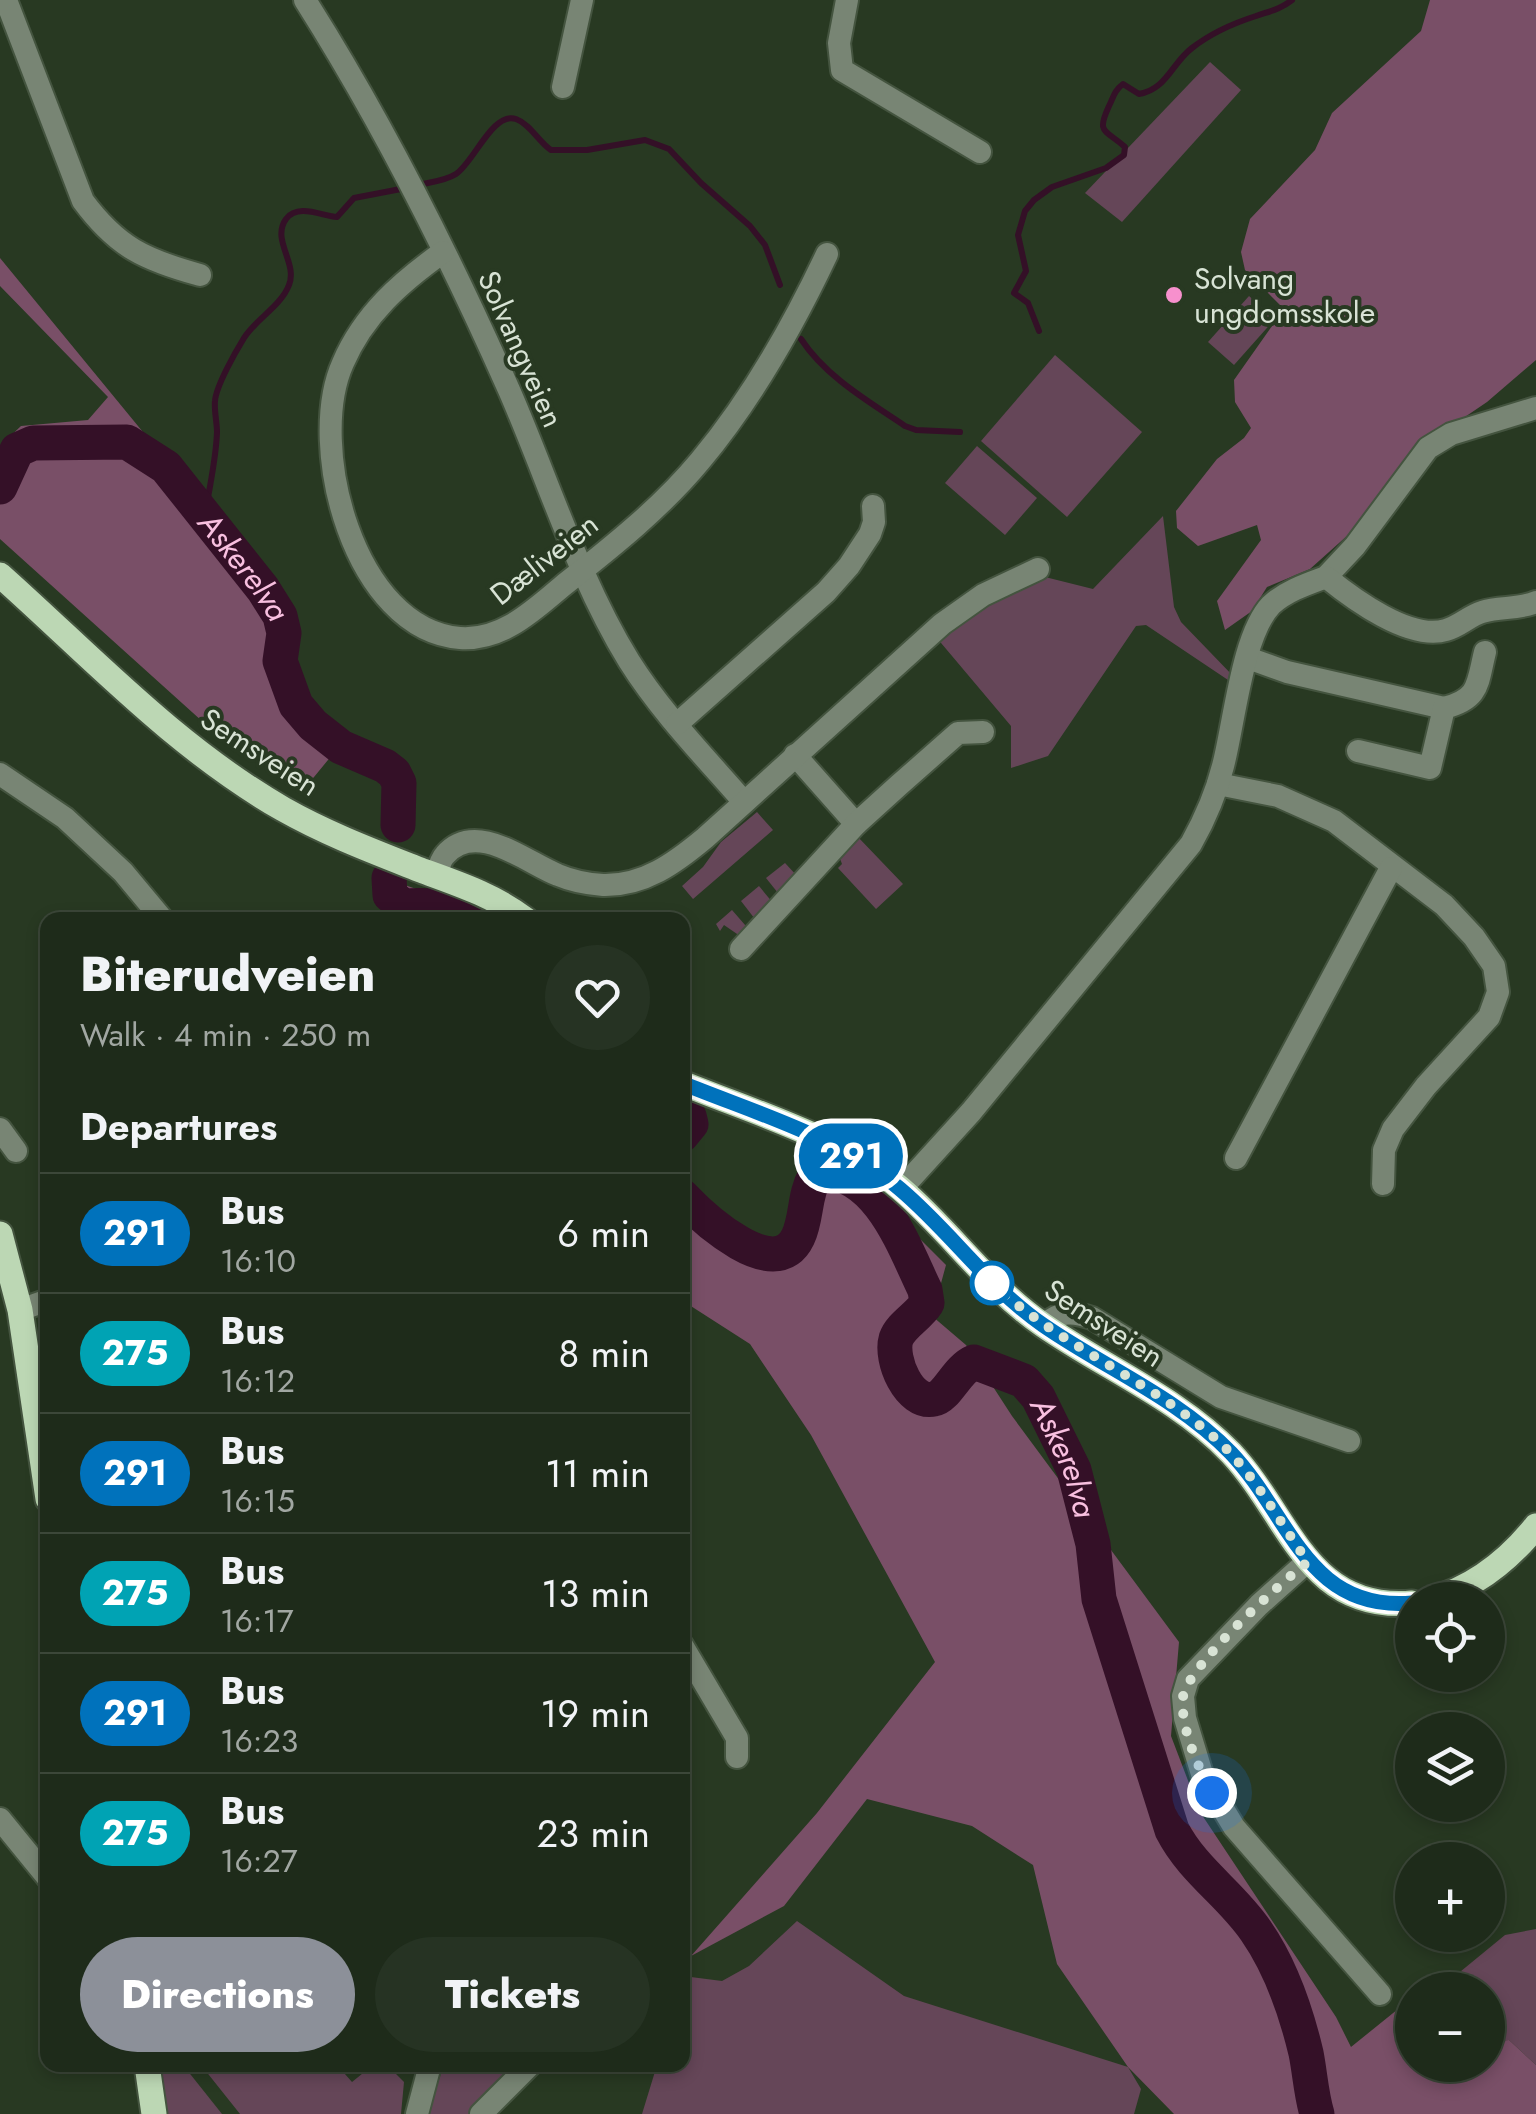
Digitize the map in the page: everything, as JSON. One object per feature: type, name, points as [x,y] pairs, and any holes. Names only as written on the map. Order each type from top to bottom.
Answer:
[{"type":"main road","name":"Semsveien","points":[[0,575],[166,728],[217,768],[285,810],[343,839],[496,899],[515,912]]},
{"type":"main road","name":"Semsveien","points":[[690,1086],[828,1144],[881,1174],[901,1189],[991,1282],[1044,1326],[1172,1405],[1217,1440],[1260,1488],[1308,1562],[1322,1576],[1355,1596],[1377,1603],[1395,1603]]},
{"type":"main road","points":[[0,1234],[20,1310],[40,1445]]},
{"type":"main road","points":[[1473,1582],[1487,1574],[1536,1526]]},
{"type":"main road","points":[[148,2072],[154,2114]]},
{"type":"street","points":[[6,0],[82,201],[101,226],[122,244],[153,262],[200,275]]},
{"type":"street","name":"Solvangveien","points":[[305,0],[443,252],[508,389],[584,569],[628,658],[657,702],[744,802]]},
{"type":"street","points":[[562,87],[582,0]]},
{"type":"street","points":[[847,0],[839,43],[842,70],[980,152]]},
{"type":"street","name":"Dæliveien","points":[[443,252],[380,304],[350,348],[333,391],[330,459],[356,546],[375,581],[406,615],[425,627],[459,638],[494,634],[508,627],[584,569],[699,464],[730,422],[807,297],[827,254]]},
{"type":"street","points":[[901,1189],[971,1112],[1172,868],[1202,824],[1218,784],[1248,658],[1270,606],[1299,586],[1326,577],[1355,546],[1428,448],[1451,434],[1536,408]]},
{"type":"street","points":[[677,724],[826,592],[870,534],[873,506]]},
{"type":"street","points":[[436,876],[445,855],[476,842],[504,848],[582,883],[624,884],[664,870],[942,624],[982,595],[1038,568]]},
{"type":"street","points":[[1326,577],[1408,628],[1442,632],[1476,614],[1536,602]]},
{"type":"street","points":[[1248,658],[1287,672],[1444,708],[1461,704],[1475,693],[1485,652]]},
{"type":"street","points":[[1358,751],[1430,768],[1444,708]]},
{"type":"street","points":[[741,950],[856,824],[958,733],[983,732]]},
{"type":"street","points":[[795,755],[856,824]]},
{"type":"street","points":[[0,774],[65,818],[123,872],[156,912]]},
{"type":"street","points":[[1218,784],[1278,796],[1318,812],[1461,921],[1494,966],[1496,1004],[1479,1030],[1426,1086],[1393,1129],[1384,1150],[1383,1184]]},
{"type":"street","points":[[1236,1158],[1391,868]]},
{"type":"street","points":[[0,1129],[16,1151]]},
{"type":"street","points":[[20,1310],[40,1303]]},
{"type":"street","points":[[1044,1326],[1057,1314],[1075,1312],[1092,1318],[1221,1397],[1349,1441]]},
{"type":"street","points":[[1308,1562],[1259,1605],[1188,1680],[1183,1696],[1185,1718],[1202,1774],[1234,1827],[1380,1994]]},
{"type":"street","points":[[690,1659],[737,1738],[738,1757]]},
{"type":"street","points":[[0,1819],[40,1868]]},
{"type":"street","points":[[417,2114],[428,2072]]},
{"type":"street","points":[[481,2114],[523,2072]]},
{"type":"shaded area","points":[[1430,0],[1536,0],[1536,360],[1487,402],[1425,444],[1348,535],[1310,569],[1267,587],[1252,611],[1225,630],[1217,601],[1261,540],[1257,525],[1198,546],[1177,528],[1176,511],[1217,459],[1251,428],[1235,402],[1234,380],[1284,309],[1245,270],[1241,252],[1250,219],[1315,150],[1332,113],[1421,31]]},
{"type":"shaded area","points":[[1210,62],[1241,90],[1122,222],[1085,193]]},
{"type":"shaded area","points":[[0,258],[299,622],[283,693],[337,749],[305,788],[223,740],[0,539],[0,446],[21,426],[88,420],[108,397],[0,286]]},
{"type":"shaded area","points":[[1249,296],[1275,319],[1234,365],[1208,342]]},
{"type":"shaded area","points":[[1055,355],[1142,432],[1067,517],[981,441]]},
{"type":"shaded area","points":[[977,446],[1037,498],[1005,535],[945,483]]},
{"type":"shaded area","points":[[1163,516],[1174,607],[1181,622],[1236,679],[1234,684],[1146,625],[1136,626],[1048,756],[1011,768],[1011,726],[936,637],[971,608],[1041,576],[1093,589]]},
{"type":"shaded area","points":[[757,812],[773,830],[693,899],[682,886],[703,867],[721,842]]},
{"type":"shaded area","points":[[857,836],[903,884],[876,909],[838,868],[842,864],[839,856]]},
{"type":"shaded area","points":[[785,863],[798,877],[782,898],[766,878]]},
{"type":"shaded area","points":[[402,884],[481,912],[386,912]]},
{"type":"shaded area","points":[[759,886],[773,903],[758,923],[741,901]]},
{"type":"shaded area","points":[[732,910],[752,933],[740,936],[724,925],[720,931],[716,924]]},
{"type":"shaded area","points":[[822,1171],[888,1207],[946,1265],[932,1316],[966,1345],[1012,1416],[1179,1642],[1171,1736],[1200,1812],[1336,2017],[1351,2047],[1395,2011],[1395,2082],[1505,2082],[1505,2040],[1509,2040],[1536,2065],[1536,2114],[1174,2114],[1128,2067],[1057,1964],[1033,1865],[972,1826],[867,1799],[784,1906],[691,1956],[817,1813],[935,1662],[811,1435],[750,1344],[690,1305],[690,1203],[740,1243],[774,1254],[788,1250],[798,1237],[811,1185]]},
{"type":"shaded area","points":[[797,1921],[904,1996],[1128,2067],[1141,2089],[1134,2114],[642,2114],[655,2072],[690,2072],[690,1977],[722,1981],[749,1966]]},
{"type":"shaded area","points":[[1536,1929],[1536,2065],[1505,2040],[1505,1972],[1460,1972],[1484,1952],[1505,1952],[1505,1935]]},
{"type":"shaded area","points":[[157,2072],[189,2072],[222,2114],[163,2114]]},
{"type":"shaded area","points":[[207,2072],[343,2072],[352,2082],[364,2072],[394,2072],[404,2082],[401,2114],[240,2114]]},
{"type":"shaded area","points":[[442,2072],[512,2072],[471,2114],[427,2114]]},
{"type":"waterway","points":[[1039,331],[1028,303],[1014,293],[1026,271],[1018,235],[1025,211],[1052,187],[1106,168],[1124,155],[1125,147],[1103,127],[1114,94],[1123,84],[1139,94],[1156,87],[1185,54],[1206,38],[1292,0]]},
{"type":"waterway","points":[[418,185],[456,174],[492,130],[508,119],[521,121],[551,150],[587,150],[645,140],[669,149],[750,226],[765,245],[780,285]]},
{"type":"waterway","points":[[205,516],[216,443],[216,395],[244,338],[289,285],[290,268],[281,235],[286,219],[303,211],[337,217],[354,198],[406,188]]},
{"type":"waterway","points":[[801,339],[835,377],[905,426],[960,432]]},
{"type":"waterway","name":"Askerelva","points":[[0,487],[17,450],[33,443],[127,442],[166,467],[280,616],[284,633],[280,661],[296,705],[313,725],[341,747],[394,773],[399,783],[398,825]]},
{"type":"waterway","name":"Askerelva","points":[[389,878],[390,895],[403,906],[468,912]]},
{"type":"waterway","name":"Askerelva","points":[[690,1120],[690,1125]]},
{"type":"waterway","name":"Askerelva","points":[[690,1203],[739,1243],[773,1254],[787,1250],[798,1237],[815,1176],[822,1171],[842,1175],[860,1185],[887,1216],[925,1290],[927,1303],[896,1339],[896,1358],[909,1388],[925,1399],[934,1399],[974,1362],[1024,1381],[1038,1397],[1074,1470],[1093,1544],[1099,1599],[1172,1830],[1190,1858],[1246,1918],[1273,1959],[1297,2021],[1317,2114]]},
{"type":"bus line","name":"291","points":[[690,1086],[828,1144],[881,1174],[917,1204],[1023,1310],[1144,1386],[1217,1440],[1247,1471],[1292,1540],[1322,1576],[1355,1596],[1395,1604]]},
{"type":"place","name":"Solvang ungdomsskole","points":[[1174,295]]},
{"type":"route","points":[[992,1283],[1044,1326],[1144,1386],[1217,1440],[1260,1488],[1308,1562],[1259,1605],[1188,1680],[1183,1696],[1185,1718],[1212,1793]]}]
